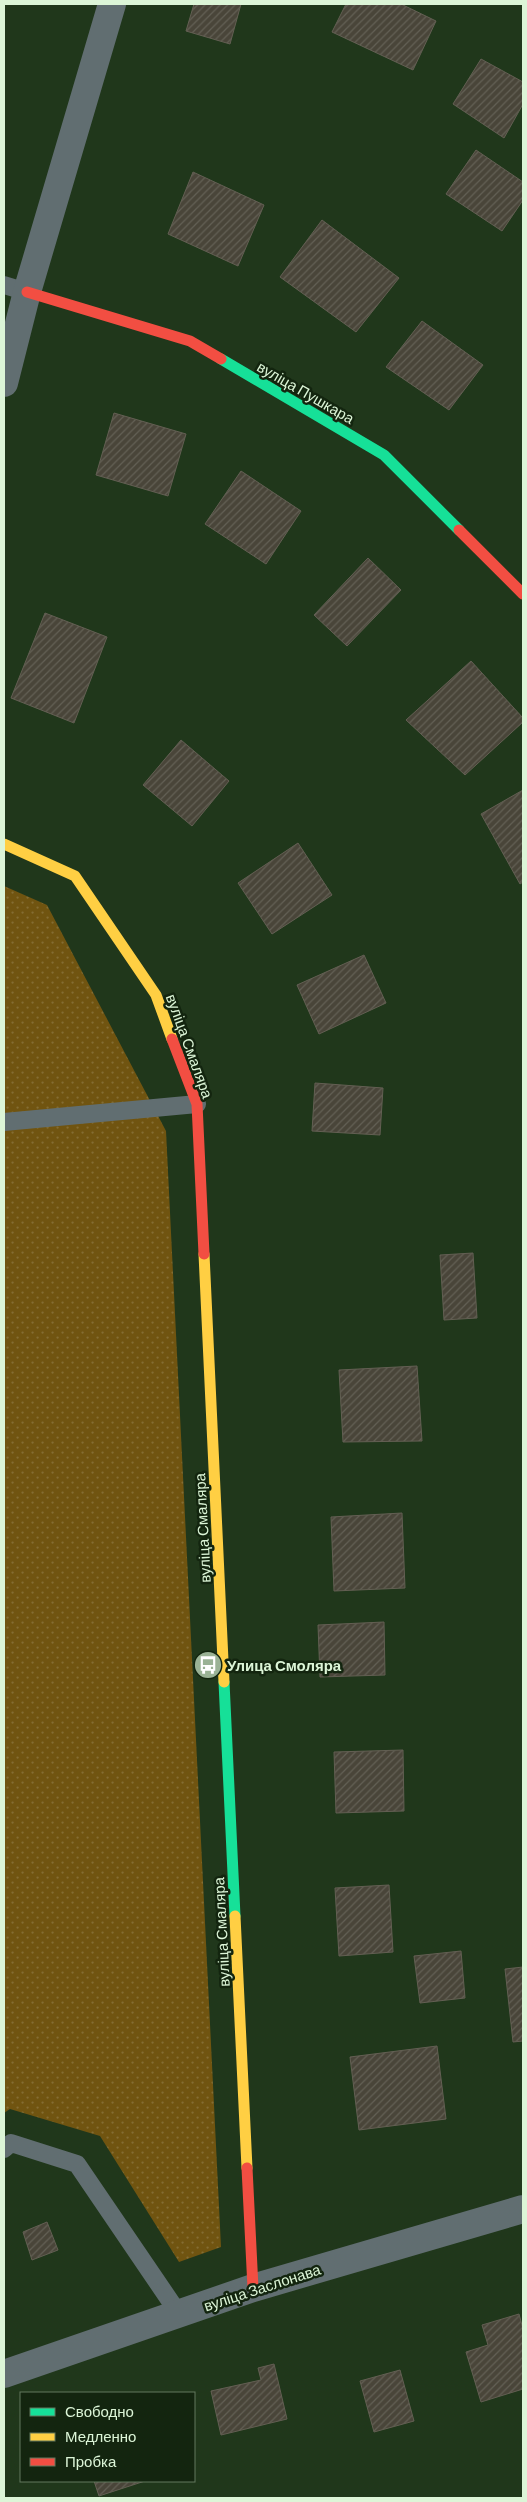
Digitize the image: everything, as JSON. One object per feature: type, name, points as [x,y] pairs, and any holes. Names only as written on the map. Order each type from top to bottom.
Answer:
[{"type":"street","points":[[4,383],[15,289],[112,4]]},
{"type":"street","name":"вуліца Пушкара","points":[[15,289],[190,341],[384,454],[523,594]]},
{"type":"street","name":"вуліца Смаляра","points":[[4,844],[75,876],[156,995],[197,1104],[253,2288]]},
{"type":"street","name":"вуліца Заслонава","points":[[4,2374],[253,2288],[523,2209]]},
{"type":"lane","points":[[4,1122],[197,1104]]},
{"type":"lane","points":[[4,2149],[11,2143],[77,2164],[179,2314]]},
{"type":"shaded area","points":[[4,886],[47,905],[166,1131],[221,2247],[179,2262],[100,2136],[10,2109],[4,2113]]},
{"type":"building","points":[[194,4],[241,4],[230,44],[186,31]]},
{"type":"building","points":[[346,4],[401,4],[436,21],[413,70],[332,32]]},
{"type":"building","points":[[481,59],[523,82],[523,104],[504,138],[453,104]]},
{"type":"building","points":[[476,150],[523,182],[523,200],[502,231],[446,194]]},
{"type":"building","points":[[193,172],[264,205],[238,266],[168,234]]},
{"type":"building","points":[[322,220],[399,278],[356,332],[280,277]]},
{"type":"building","points":[[422,321],[483,365],[449,410],[386,367]]},
{"type":"building","points":[[114,413],[186,434],[168,496],[96,475]]},
{"type":"building","points":[[241,471],[301,511],[266,564],[205,524]]},
{"type":"building","points":[[368,558],[401,590],[347,646],[314,615]]},
{"type":"building","points":[[45,613],[107,637],[74,723],[11,698]]},
{"type":"building","points":[[471,661],[523,718],[523,722],[465,775],[406,720]]},
{"type":"building","points":[[181,740],[229,781],[192,826],[143,785]]},
{"type":"building","points":[[523,790],[523,882],[520,884],[481,814]]},
{"type":"building","points":[[298,843],[332,895],[272,934],[238,883]]},
{"type":"building","points":[[364,955],[386,1003],[319,1034],[297,985]]},
{"type":"building","points":[[315,1083],[383,1088],[380,1135],[312,1131]]},
{"type":"building","points":[[473,1253],[477,1318],[444,1320],[440,1255]]},
{"type":"building","points":[[417,1366],[422,1441],[343,1442],[339,1370]]},
{"type":"building","points":[[402,1513],[405,1588],[334,1591],[331,1517]]},
{"type":"building","points":[[384,1622],[385,1675],[320,1677],[318,1625]]},
{"type":"building","points":[[403,1750],[404,1811],[336,1813],[334,1752]]},
{"type":"building","points":[[389,1885],[393,1952],[339,1956],[335,1888]]},
{"type":"building","points":[[461,1951],[465,1998],[420,2003],[414,1956]]},
{"type":"building","points":[[523,1967],[523,2041],[513,2042],[505,1969]]},
{"type":"building","points":[[437,2046],[446,2119],[359,2130],[350,2057]]},
{"type":"building","points":[[47,2222],[58,2250],[32,2260],[23,2232]]},
{"type":"building","points":[[519,2314],[523,2329],[523,2389],[481,2402],[466,2352],[488,2345],[482,2325]]},
{"type":"building","points":[[274,2364],[287,2419],[221,2435],[211,2391],[261,2380],[258,2368]]},
{"type":"building","points":[[400,2370],[414,2421],[374,2432],[360,2381]]},
{"type":"building","points":[[94,2482],[142,2482],[99,2496]]},
{"type":"traffic: fast","points":[[221,359],[384,455],[459,530]]},
{"type":"traffic: fast","points":[[224,1682],[235,1916]]},
{"type":"traffic: slow","points":[[4,844],[75,876],[156,995],[172,1039]]},
{"type":"traffic: slow","points":[[204,1254],[224,1682]]},
{"type":"traffic: slow","points":[[235,1916],[247,2168]]},
{"type":"traffic: jam","points":[[27,292],[190,341],[221,359]]},
{"type":"traffic: jam","points":[[459,530],[523,594]]},
{"type":"traffic: jam","points":[[172,1039],[197,1104],[204,1254]]},
{"type":"traffic: jam","points":[[247,2168],[253,2288]]},
{"type":"place","name":"Улица Смоляра","points":[[208,1665]]}]
